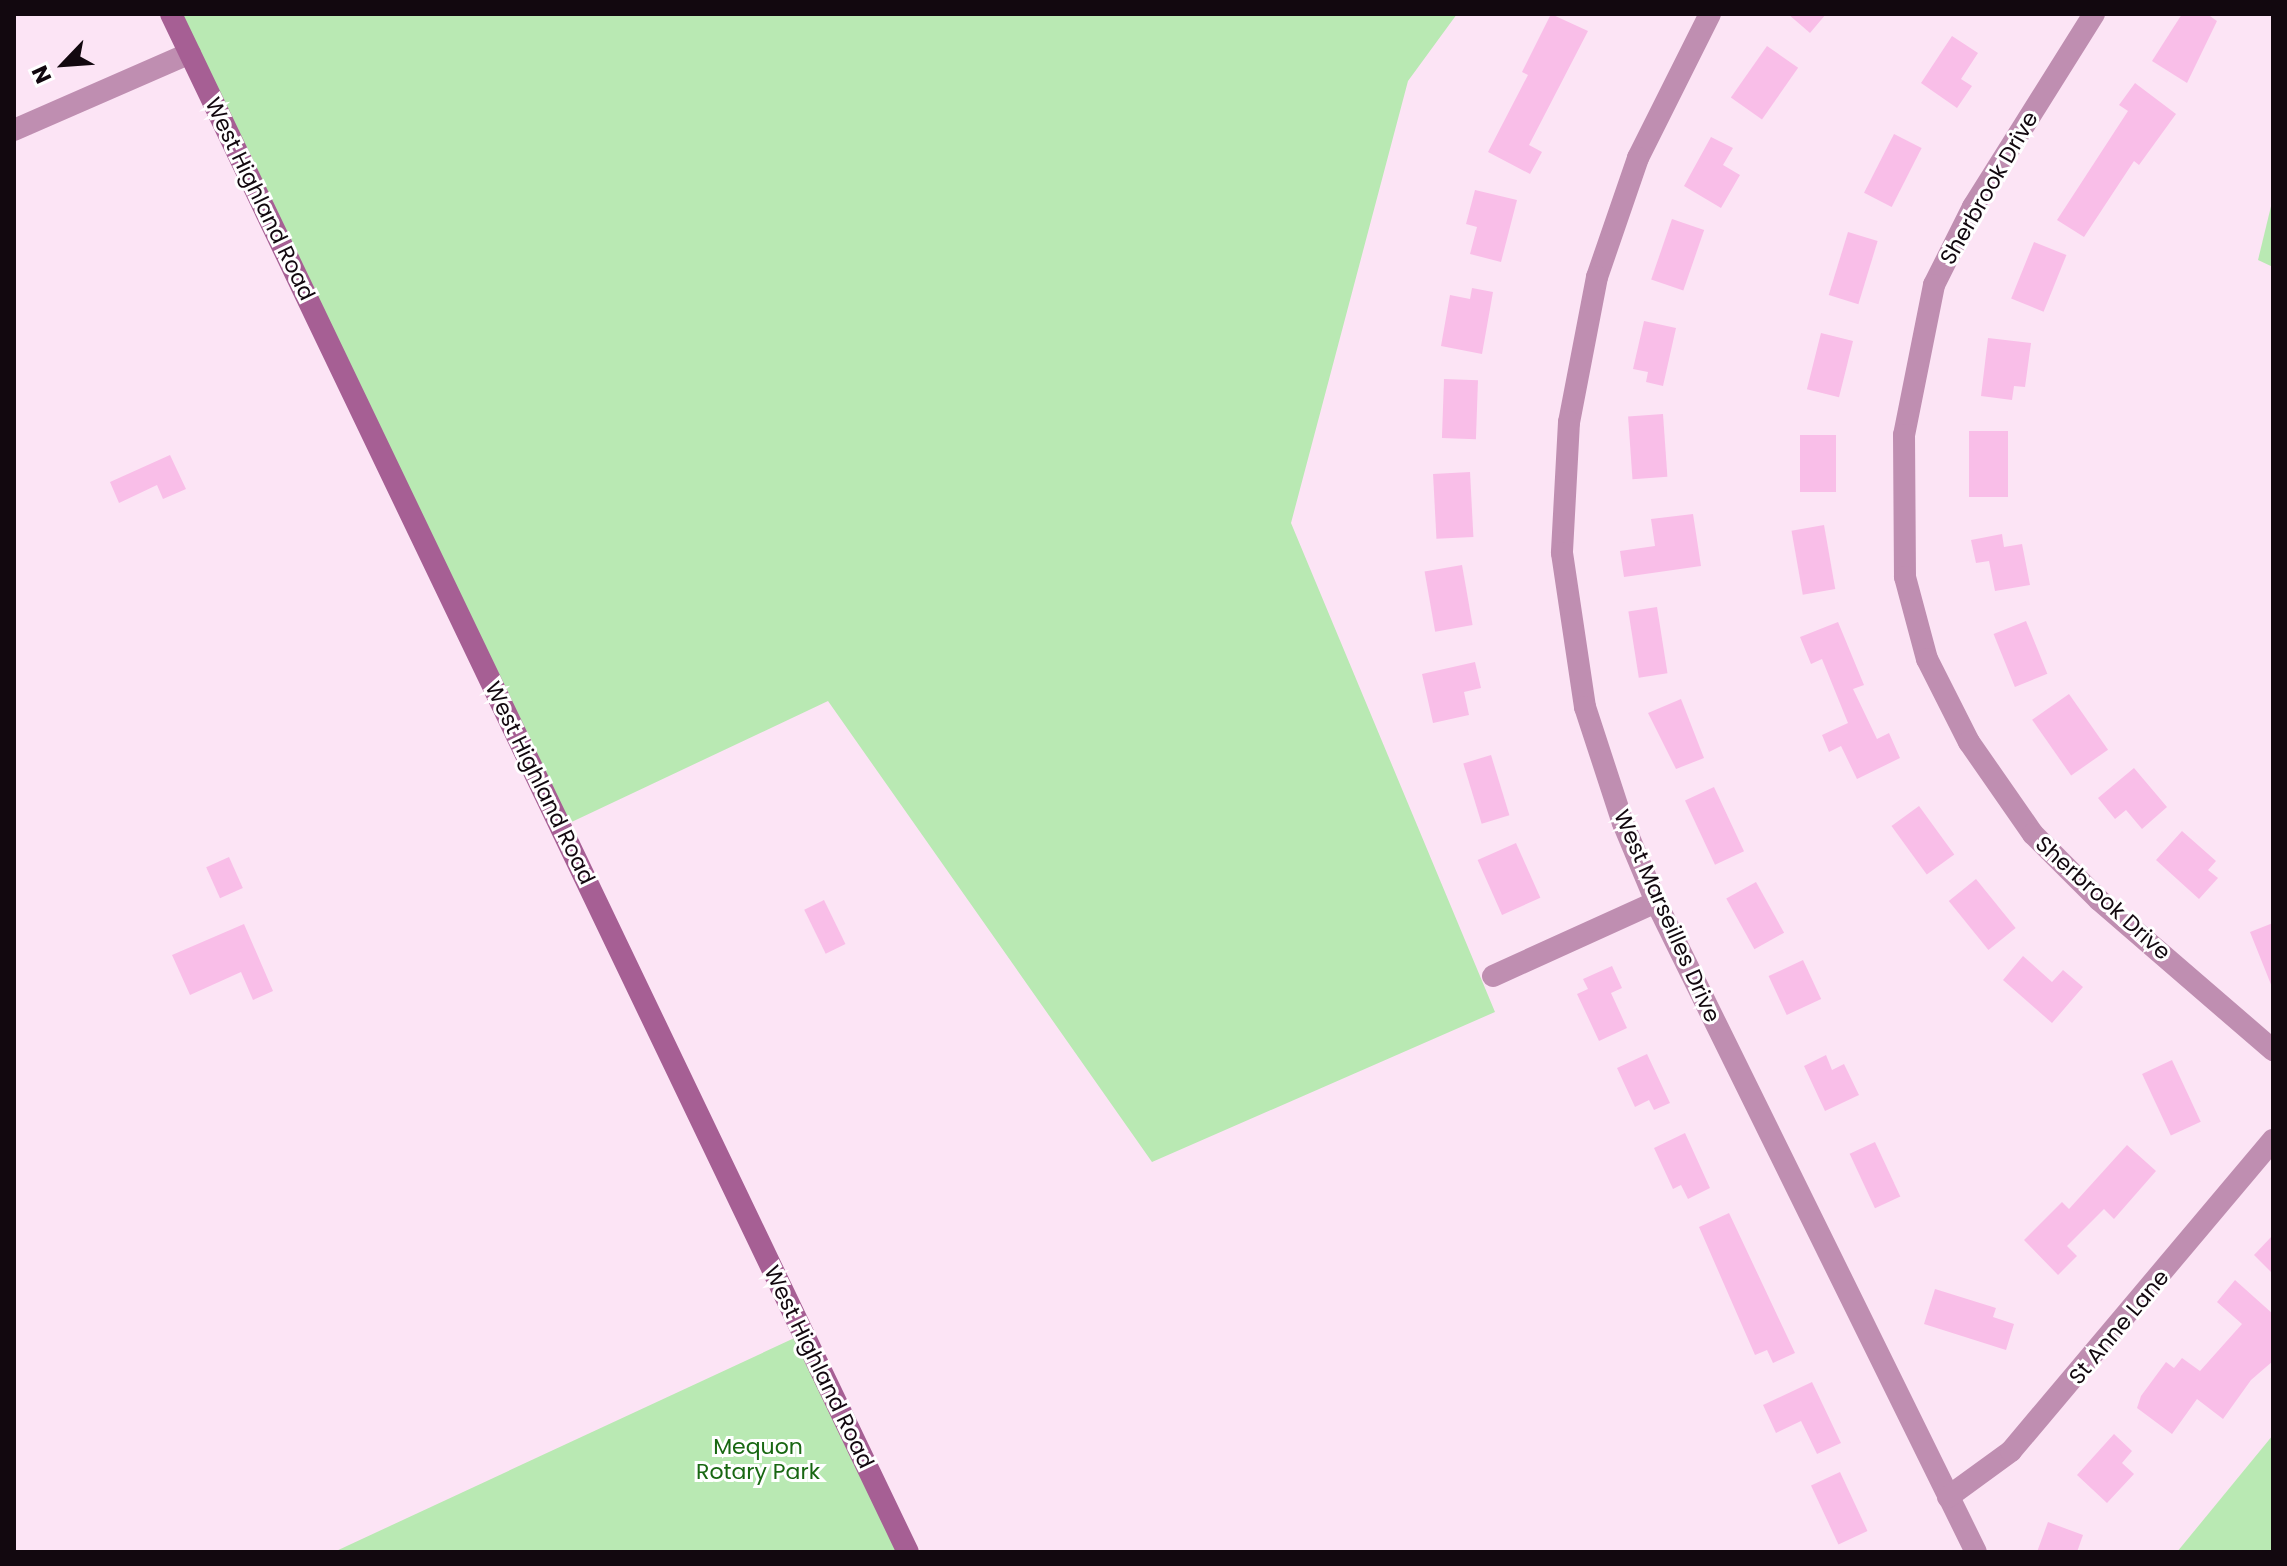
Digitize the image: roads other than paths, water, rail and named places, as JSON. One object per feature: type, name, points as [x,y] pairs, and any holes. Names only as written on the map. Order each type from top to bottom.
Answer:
[{"type":"main road","name":"West Highland Road","points":[[171,14],[908,1552]]},
{"type":"street","name":"West Marseilles Drive","points":[[1710,14],[1638,158],[1597,277],[1569,422],[1562,553],[1585,707],[1623,823],[1656,902],[1976,1552]]},
{"type":"street","name":"Sherbrook Drive","points":[[2094,14],[1973,207],[1934,285],[1904,435],[1905,577],[1927,659],[1969,742],[2033,834],[2099,900],[2273,1050]]},
{"type":"street","points":[[14,130],[190,53]]},
{"type":"street","points":[[1493,976],[1656,902]]},
{"type":"street","name":"St Anne Lane","points":[[1948,1497],[2011,1451],[2273,1140]]},
{"type":"park label","name":"Mequon Rotary Park","points":[[758,1458]]}]
